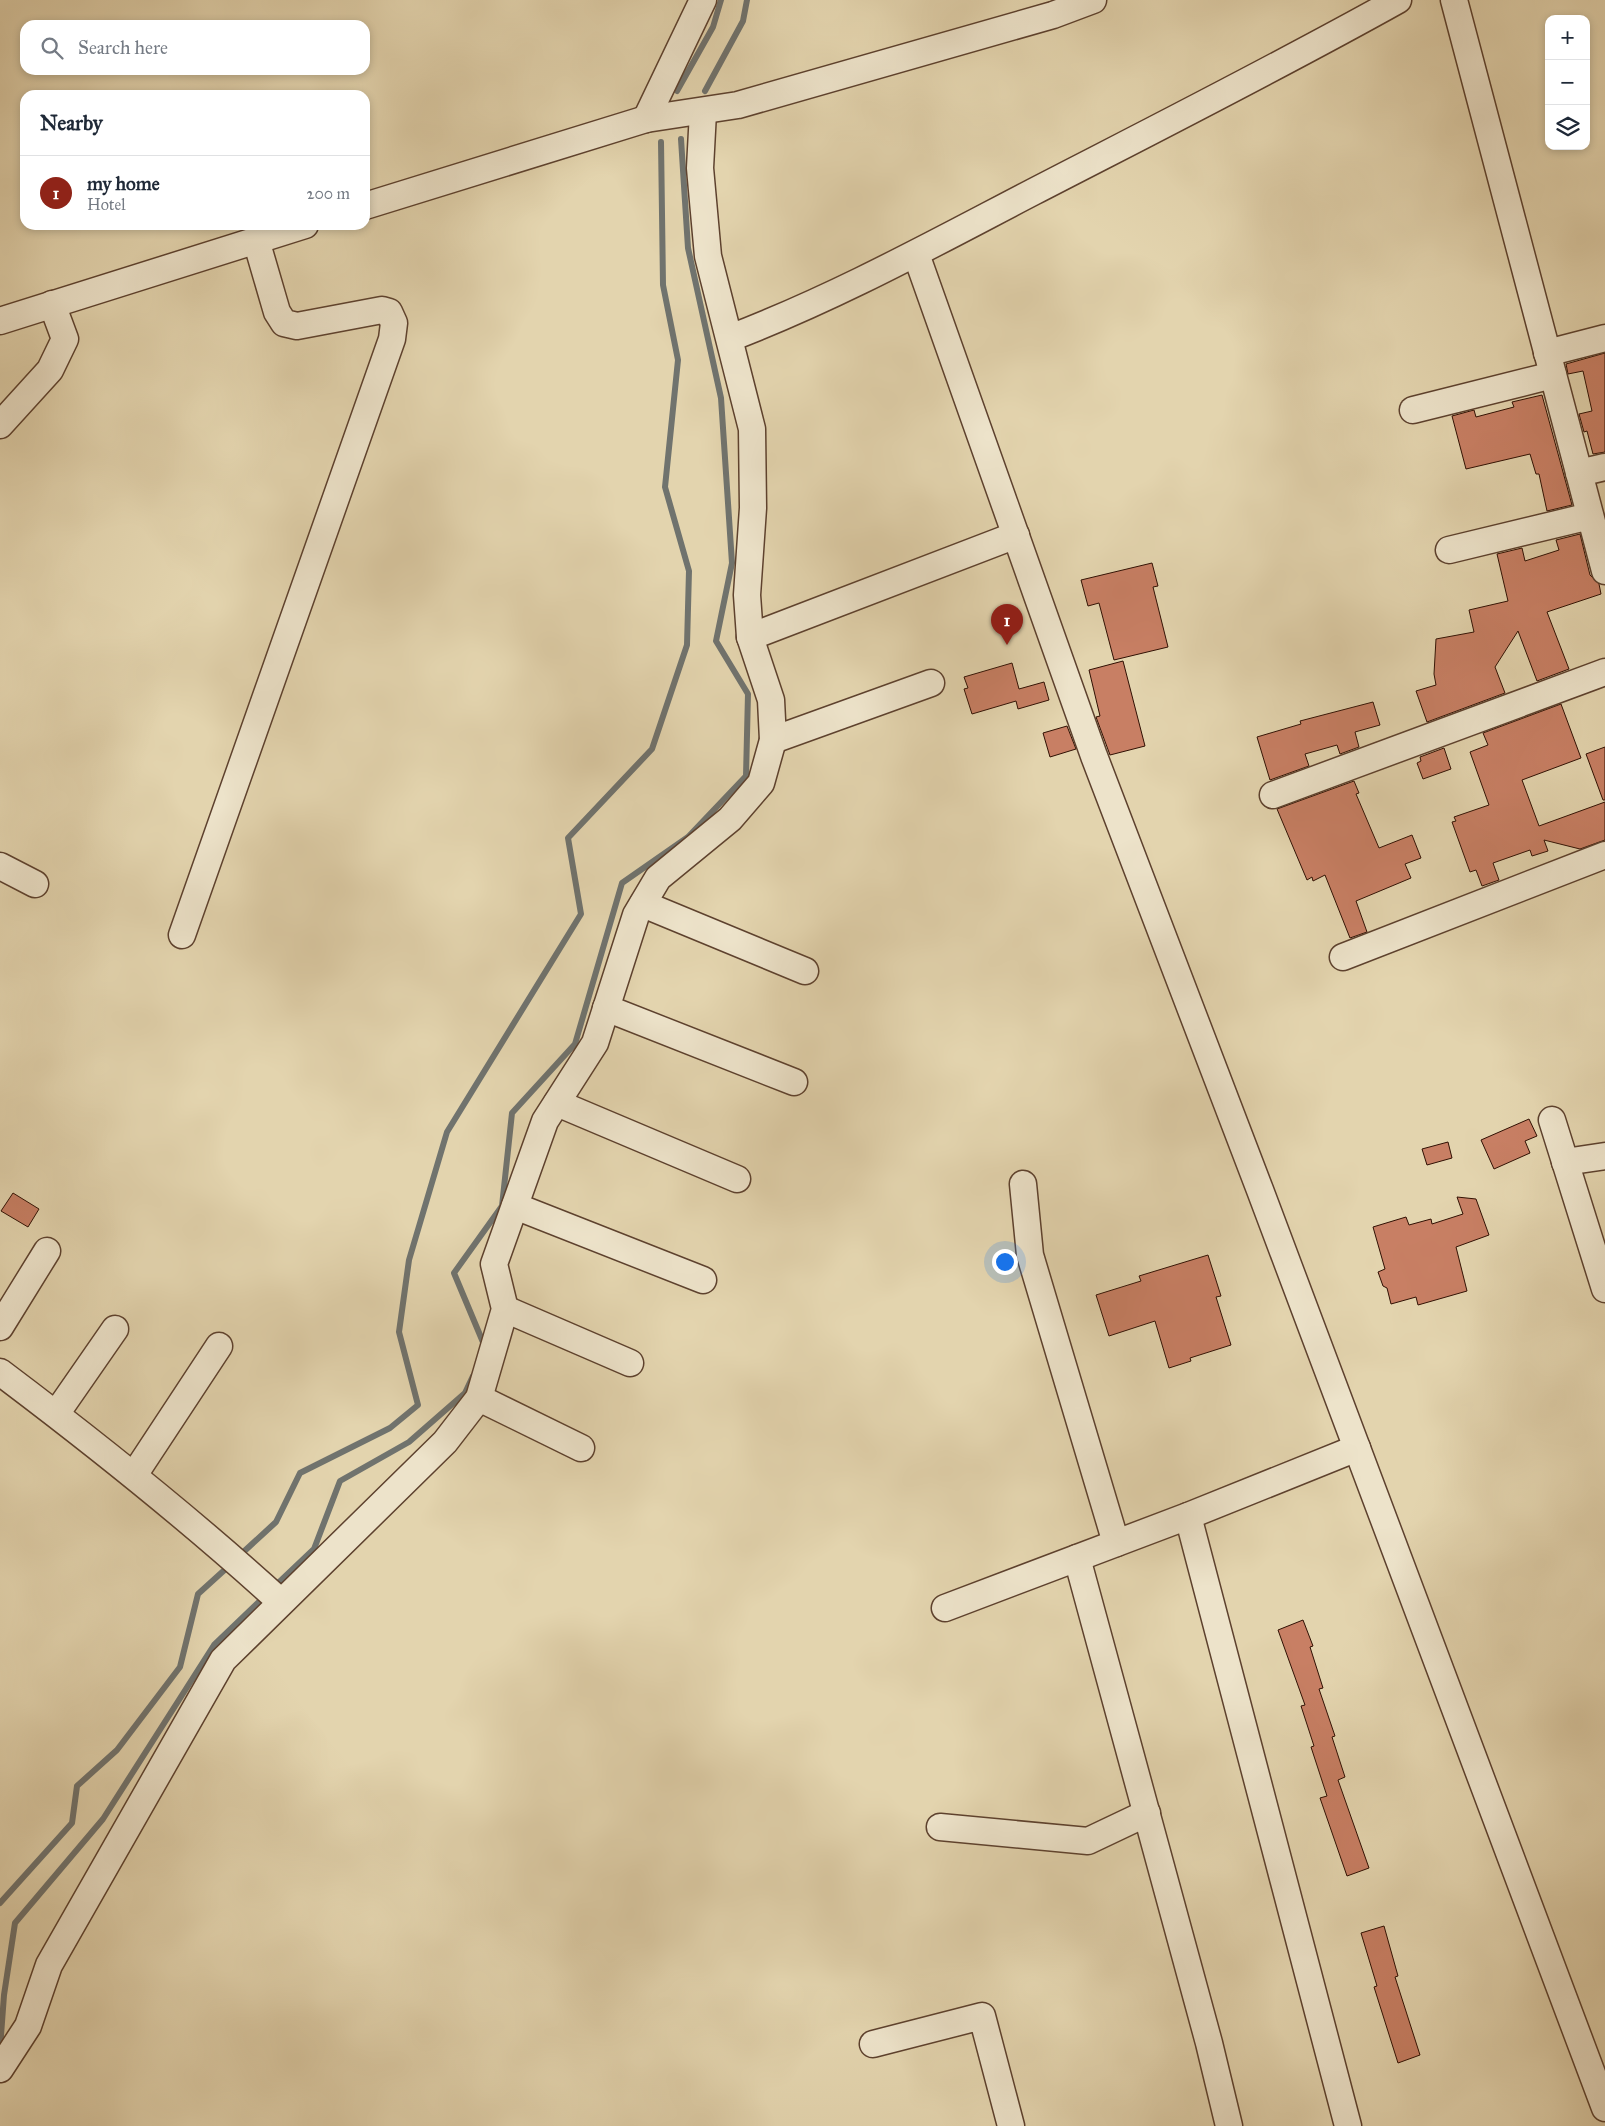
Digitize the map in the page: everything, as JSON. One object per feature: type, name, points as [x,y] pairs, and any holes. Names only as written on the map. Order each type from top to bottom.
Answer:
[{"type":"street","points":[[646,119],[703,0]]},
{"type":"street","points":[[370,204],[646,119],[703,112],[738,105],[1053,15],[1093,0]]},
{"type":"street","points":[[730,338],[784,318],[916,254],[1304,53],[1398,0]]},
{"type":"street","points":[[1454,0],[1605,571]]},
{"type":"street","points":[[0,2069],[28,2026],[49,1965],[223,1660],[445,1442],[479,1398],[505,1309],[494,1264],[545,1121],[594,1043],[636,915],[658,878],[730,819],[761,783],[773,740],[771,700],[750,637],[747,595],[753,508],[752,429],[708,256],[700,168],[703,112]]},
{"type":"street","points":[[1,317],[52,304],[289,230]]},
{"type":"street","points":[[182,935],[392,339],[394,323],[389,312],[382,310],[297,326],[284,323],[277,312],[256,240]]},
{"type":"street","points":[[916,254],[1094,756],[1605,2108]]},
{"type":"street","points":[[0,426],[50,370],[65,340],[52,304]]},
{"type":"street","points":[[1413,410],[1550,364],[1605,338]]},
{"type":"street","points":[[1579,474],[1605,467]]},
{"type":"street","points":[[1449,550],[1590,516]]},
{"type":"street","points":[[750,637],[1016,536]]},
{"type":"street","points":[[1273,795],[1605,672]]},
{"type":"street","points":[[773,740],[931,683]]},
{"type":"street","points":[[1344,957],[1605,855]]},
{"type":"street","points":[[0,866],[35,884]]},
{"type":"street","points":[[643,904],[805,971]]},
{"type":"street","points":[[606,1008],[794,1082]]},
{"type":"street","points":[[556,1103],[737,1179]]},
{"type":"street","points":[[1552,1120],[1605,1289]]},
{"type":"street","points":[[1565,1162],[1605,1156]]},
{"type":"street","points":[[1023,1184],[1030,1255],[1116,1543]]},
{"type":"street","points":[[515,1206],[703,1280]]},
{"type":"street","points":[[0,1327],[47,1251]]},
{"type":"street","points":[[505,1309],[630,1363]]},
{"type":"street","points":[[56,1414],[115,1329]]},
{"type":"street","points":[[134,1476],[218,1346]]},
{"type":"street","points":[[0,1372],[134,1476],[228,1553],[281,1602]]},
{"type":"street","points":[[479,1398],[581,1448]]},
{"type":"street","points":[[945,1608],[1188,1516],[1357,1448]]},
{"type":"street","points":[[1188,1516],[1348,2126]]},
{"type":"street","points":[[1077,1558],[1209,2043],[1228,2126]]},
{"type":"street","points":[[940,1827],[1088,1841],[1147,1813]]},
{"type":"street","points":[[874,2044],[982,2016],[1010,2126]]},
{"type":"building","points":[[1605,353],[1605,452],[1593,454],[1587,431],[1584,432],[1579,414],[1592,411],[1583,371],[1568,374],[1566,364]]},
{"type":"building","points":[[1542,395],[1572,505],[1547,511],[1539,474],[1536,474],[1530,454],[1466,469],[1452,416],[1474,410],[1476,417],[1514,407],[1512,402]]},
{"type":"building","points":[[1580,534],[1590,575],[1599,584],[1601,594],[1547,612],[1569,669],[1537,681],[1518,631],[1495,667],[1505,693],[1427,722],[1416,691],[1436,685],[1434,674],[1436,639],[1474,632],[1469,610],[1508,601],[1497,554],[1522,548],[1525,561],[1559,550],[1556,540]]},
{"type":"building","points":[[1152,563],[1158,586],[1153,587],[1168,647],[1114,660],[1099,603],[1088,606],[1081,580]]},
{"type":"building","points":[[1123,661],[1145,746],[1110,755],[1096,717],[1100,716],[1089,670]]},
{"type":"building","points":[[1012,663],[1019,689],[1044,682],[1049,700],[1018,709],[1016,701],[972,714],[964,689],[968,688],[964,677]]},
{"type":"building","points":[[1373,702],[1380,725],[1355,732],[1359,747],[1340,754],[1337,745],[1305,754],[1309,766],[1270,780],[1257,737],[1301,724],[1300,721]]},
{"type":"building","points":[[1561,704],[1581,758],[1522,780],[1539,826],[1605,802],[1605,840],[1580,849],[1544,840],[1548,851],[1532,856],[1530,850],[1493,863],[1499,880],[1482,886],[1476,870],[1470,872],[1452,822],[1456,821],[1454,817],[1489,805],[1470,752],[1488,745],[1483,733]]},
{"type":"building","points":[[1067,726],[1076,749],[1050,757],[1043,733]]},
{"type":"building","points":[[1605,747],[1605,800],[1603,800],[1586,754]]},
{"type":"building","points":[[1444,748],[1451,769],[1423,779],[1417,763],[1421,761],[1420,757]]},
{"type":"building","points":[[1354,781],[1359,793],[1356,794],[1379,848],[1412,835],[1421,858],[1405,864],[1411,878],[1356,901],[1367,932],[1350,938],[1325,875],[1313,881],[1312,877],[1307,880],[1277,809]]},
{"type":"building","points":[[1529,1119],[1537,1136],[1525,1141],[1530,1153],[1494,1169],[1481,1140]]},
{"type":"building","points":[[1448,1142],[1452,1158],[1427,1165],[1422,1149]]},
{"type":"building","points":[[13,1193],[39,1209],[28,1227],[1,1211]]},
{"type":"building","points":[[1457,1197],[1476,1199],[1489,1235],[1456,1247],[1467,1291],[1418,1305],[1416,1297],[1391,1304],[1387,1288],[1383,1286],[1378,1272],[1385,1269],[1373,1227],[1406,1217],[1409,1225],[1431,1219],[1432,1224],[1463,1214]]},
{"type":"building","points":[[1208,1255],[1221,1296],[1216,1297],[1231,1345],[1190,1358],[1191,1361],[1169,1368],[1155,1321],[1109,1336],[1096,1295],[1141,1281],[1139,1276]]},
{"type":"building","points":[[1303,1620],[1313,1646],[1310,1647],[1323,1688],[1319,1689],[1335,1736],[1332,1737],[1345,1777],[1338,1780],[1369,1868],[1347,1876],[1320,1798],[1327,1796],[1311,1747],[1314,1746],[1301,1706],[1305,1705],[1278,1630]]},
{"type":"building","points":[[1384,1926],[1398,1976],[1395,1977],[1420,2055],[1398,2063],[1374,1987],[1377,1986],[1361,1933]]},
{"type":"waterway","points":[[677,91],[713,27],[721,0]]},
{"type":"waterway","points":[[705,91],[743,21],[747,0]]},
{"type":"waterway","points":[[485,1347],[454,1273],[502,1206],[512,1113],[575,1044],[622,883],[688,837],[746,776],[748,694],[716,641],[732,563],[721,398],[688,248],[681,139]]},
{"type":"waterway","points":[[239,1556],[276,1522],[300,1473],[390,1428],[418,1405],[399,1332],[409,1260],[447,1132],[581,914],[568,838],[652,749],[687,645],[689,571],[665,487],[678,360],[663,285],[661,142]]},
{"type":"waterway","points":[[274,1587],[314,1549],[340,1481],[409,1442],[465,1393],[473,1376]]},
{"type":"waterway","points":[[0,1903],[72,1823],[77,1786],[117,1750],[180,1667],[198,1594],[230,1565]]},
{"type":"waterway","points":[[0,2049],[4,1995],[15,1923],[103,1819],[214,1645],[265,1596]]},
{"type":"place","name":"my home","points":[[1007,645]]}]
